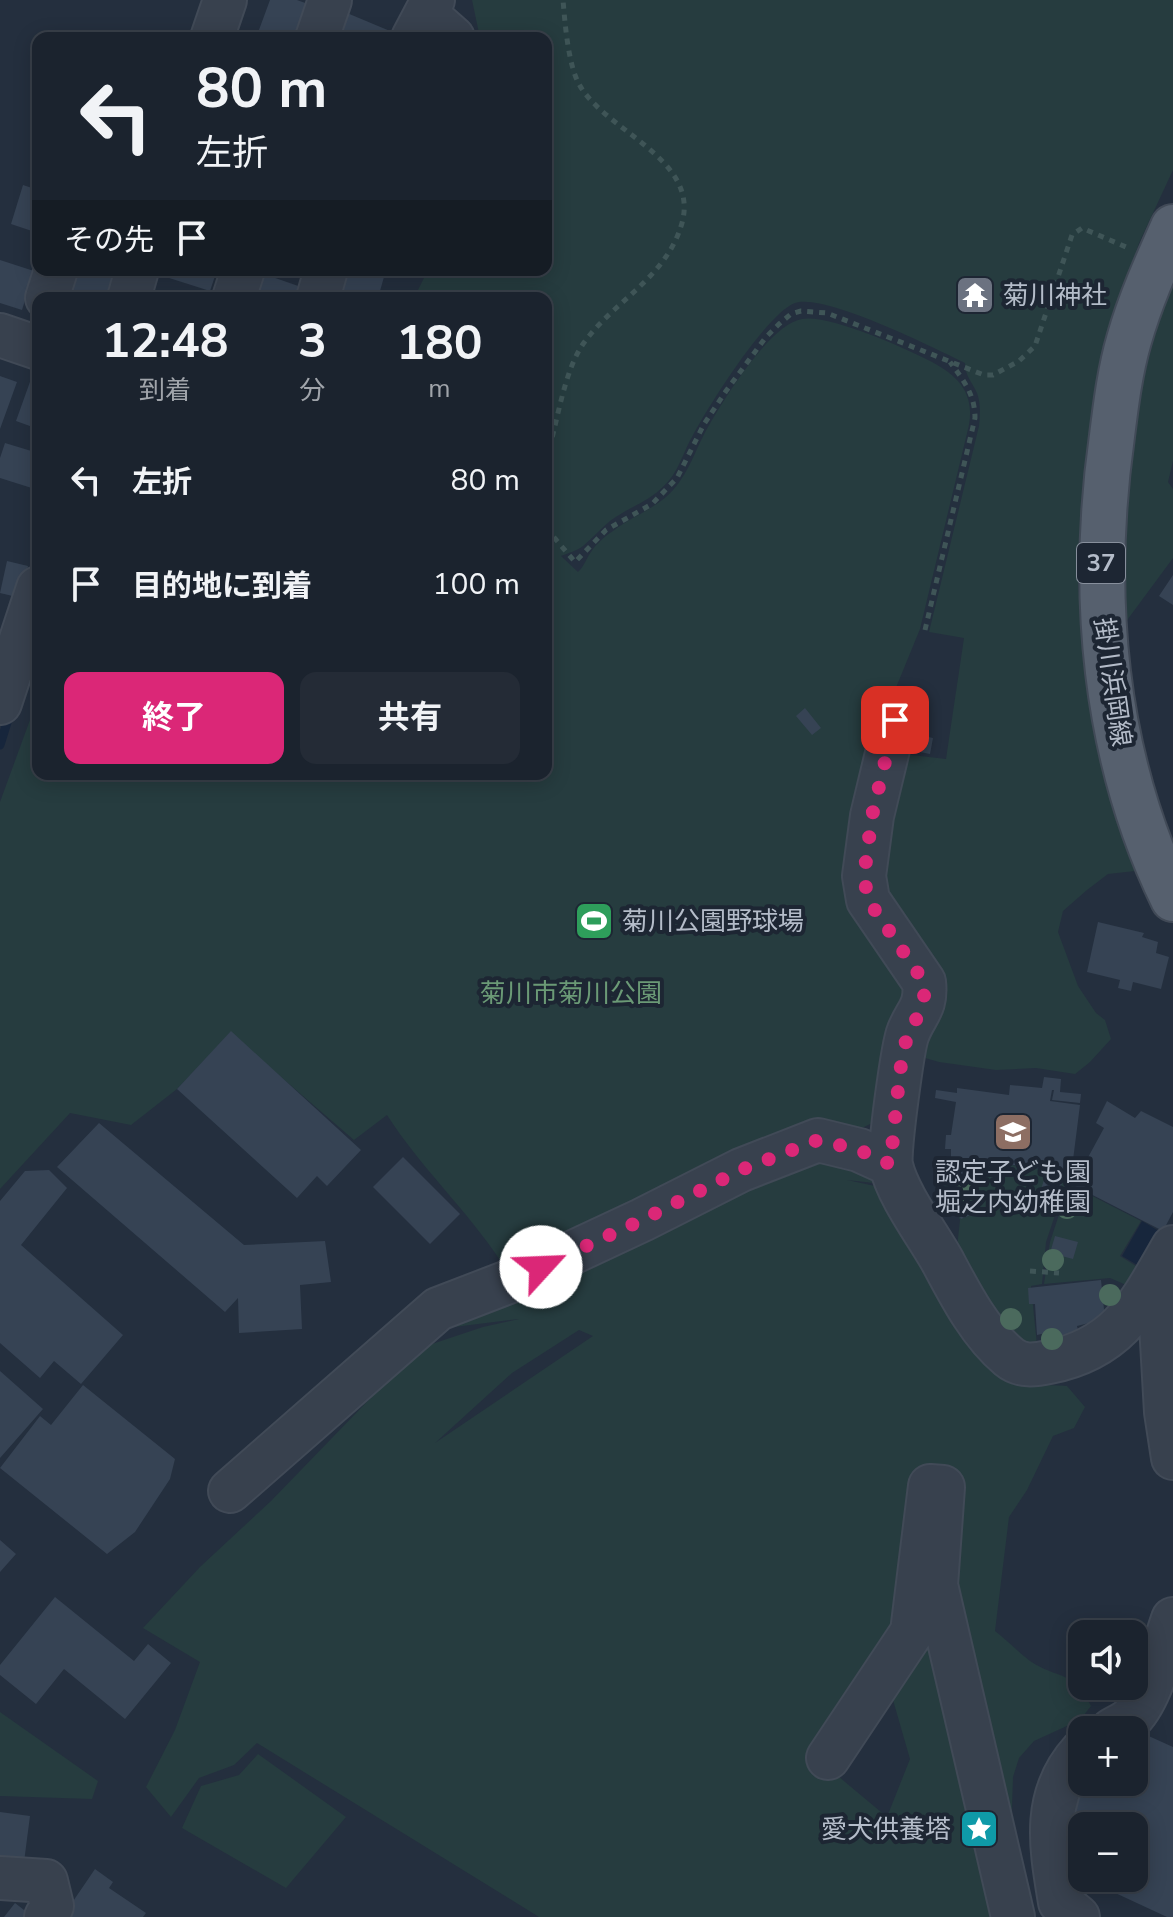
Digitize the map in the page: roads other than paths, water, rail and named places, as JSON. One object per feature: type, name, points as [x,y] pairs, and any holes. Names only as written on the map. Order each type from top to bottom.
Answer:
[{"type":"main road","name":"掛川浜岡線","points":[[1173,227],[1129,341],[1117,396],[1106,479],[1101,567],[1105,657],[1119,738],[1147,840],[1173,899]]},
{"type":"street","points":[[214,32],[225,0]]},
{"type":"street","points":[[319,32],[330,0]]},
{"type":"street","points":[[0,703],[32,606]]},
{"type":"street","points":[[895,720],[872,816],[864,876],[868,900],[924,982],[924,1002],[908,1032],[903,1052],[896,1178]]},
{"type":"street","points":[[896,1178],[916,1174],[924,1085]]},
{"type":"street","points":[[230,1491],[438,1309],[516,1279],[741,1170],[818,1140],[859,1150],[896,1178],[970,1309],[1010,1358],[1031,1366],[1064,1359],[1094,1347],[1127,1322],[1173,1247]]},
{"type":"street","points":[[1173,1259],[1161,1287],[1161,1324],[1166,1412],[1173,1458]]},
{"type":"street","points":[[828,1758],[912,1632],[930,1486],[943,1487],[936,1585],[1013,1917]]},
{"type":"street","points":[[1132,1716],[1146,1694],[1173,1619]]},
{"type":"street","points":[[1065,1912],[1053,1859],[1053,1809],[1068,1767]]},
{"type":"street","points":[[0,1878],[46,1881],[52,1906],[46,1917]]},
{"type":"water","points":[[1142,1221],[1159,1231],[1139,1266],[1122,1256]]},
{"type":"waterway","points":[[0,745],[10,713]]},
{"type":"place","name":"菊川神社","points":[[975,295]]},
{"type":"place","name":"菊川公園野球場","points":[[594,921]]},
{"type":"place","name":"認定子ども園 堀之内幼稚園","points":[[1013,1132]]},
{"type":"place","name":"愛犬供養塔","points":[[979,1829]]},
{"type":"park label","name":"菊川市菊川公園","points":[[571,993]]}]
